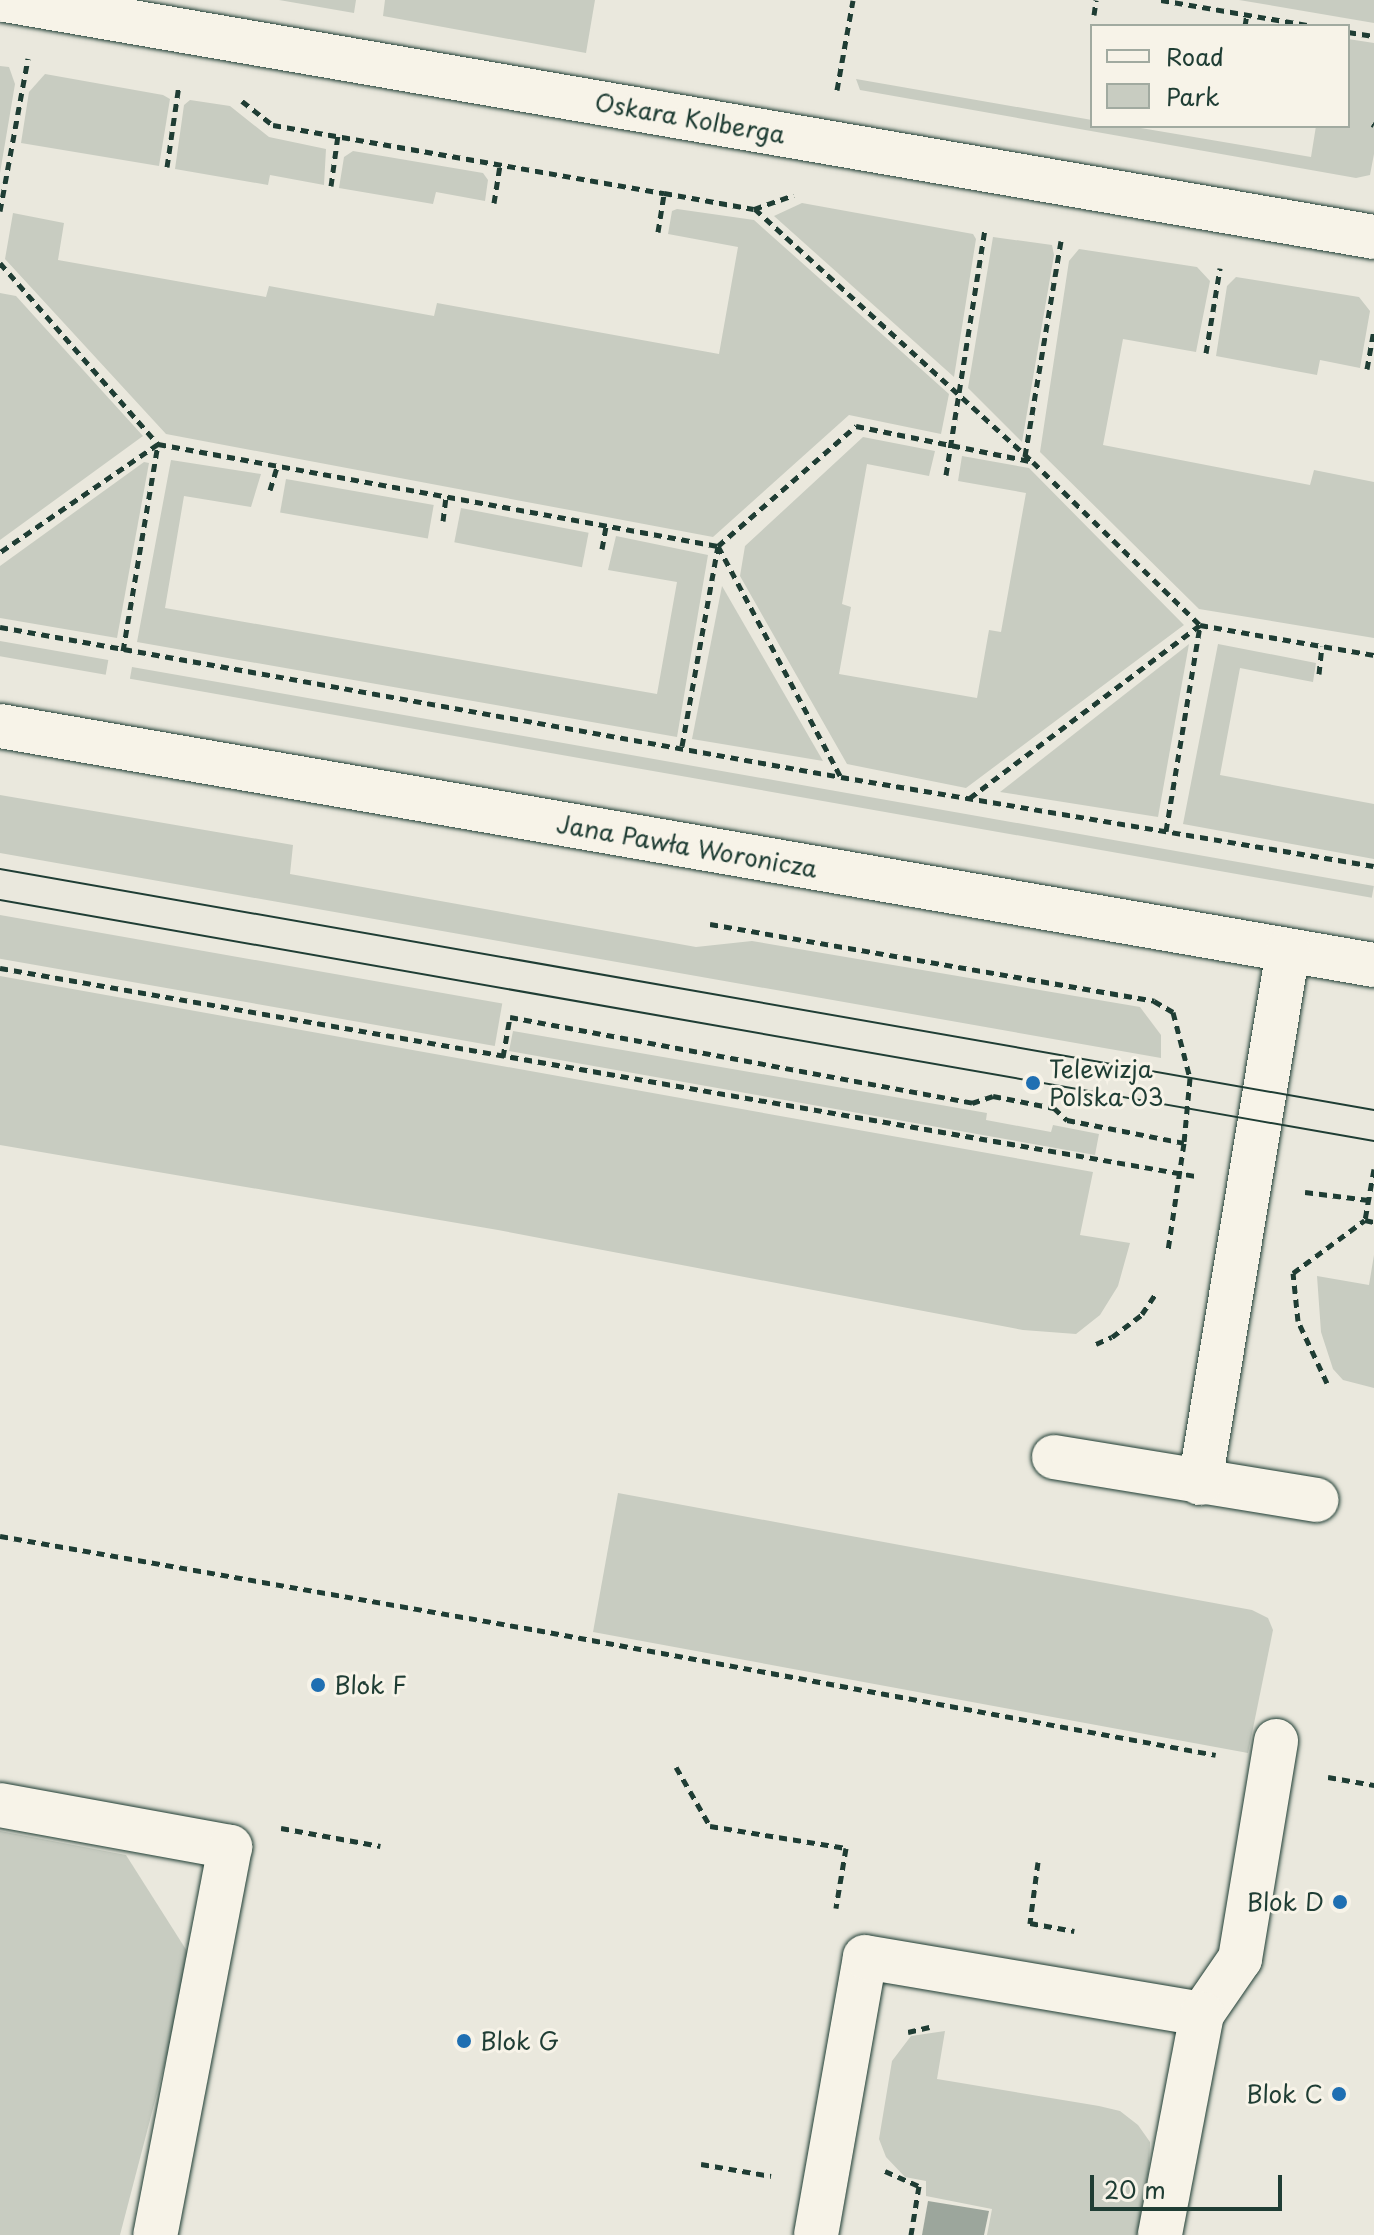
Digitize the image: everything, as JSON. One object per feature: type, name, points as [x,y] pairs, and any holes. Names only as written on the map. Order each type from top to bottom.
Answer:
[{"type":"street","name":"Oskara Kolberga","points":[[5,0],[1374,237]]},
{"type":"street","name":"Jana Pawła Woronicza","points":[[0,726],[1374,965]]},
{"type":"street","points":[[1200,1483],[1288,950]]},
{"type":"street","points":[[1054,1457],[1316,1500]]},
{"type":"street","points":[[1160,2235],[1202,2014],[1240,1959],[1276,1741]]},
{"type":"street","points":[[0,1805],[230,1847],[155,2235]]},
{"type":"street","points":[[816,2235],[865,1957],[1202,2014]]},
{"type":"path","points":[[836,96],[853,0]]},
{"type":"path","points":[[1094,15],[1096,0]]},
{"type":"path","points":[[1161,0],[1302,24]]},
{"type":"path","points":[[1245,24],[1247,14]]},
{"type":"path","points":[[1350,32],[1374,36]]},
{"type":"path","points":[[14,56],[43,61]]},
{"type":"path","points":[[0,211],[28,59]]},
{"type":"path","points":[[164,81],[192,86]]},
{"type":"path","points":[[167,167],[179,84]]},
{"type":"path","points":[[240,100],[273,125],[754,209],[798,194]]},
{"type":"path","points":[[331,186],[338,135]]},
{"type":"path","points":[[494,203],[500,165]]},
{"type":"path","points":[[658,232],[664,193]]},
{"type":"path","points":[[754,209],[1033,462],[1200,625],[1374,655]]},
{"type":"path","points":[[946,475],[987,219]]},
{"type":"path","points":[[1025,457],[1063,233]]},
{"type":"path","points":[[1206,353],[1222,259]]},
{"type":"path","points":[[0,263],[158,444],[718,546]]},
{"type":"path","points":[[1367,369],[1374,331]]},
{"type":"path","points":[[682,746],[718,546],[856,426],[1033,462]]},
{"type":"path","points":[[0,552],[158,444]]},
{"type":"path","points":[[123,651],[158,444]]},
{"type":"path","points":[[270,490],[277,467]]},
{"type":"path","points":[[443,521],[446,495]]},
{"type":"path","points":[[602,549],[606,526]]},
{"type":"path","points":[[718,546],[841,777]]},
{"type":"path","points":[[969,799],[1200,625]]},
{"type":"path","points":[[1166,831],[1200,625]]},
{"type":"path","points":[[0,627],[123,651],[682,746],[841,777],[1374,866]]},
{"type":"path","points":[[1319,674],[1322,646]]},
{"type":"path","points":[[710,924],[1154,1001],[1173,1012],[1190,1078],[1181,1174],[1168,1250]]},
{"type":"path","points":[[0,968],[1181,1174],[1368,1200]]},
{"type":"path","points":[[503,1057],[510,1017],[972,1103],[993,1096],[1054,1108],[1067,1120],[1184,1143]]},
{"type":"path","points":[[1327,1383],[1298,1321],[1293,1273],[1365,1220],[1374,1169]]},
{"type":"path","points":[[1365,1220],[1374,1222]]},
{"type":"path","points":[[1096,1344],[1112,1337],[1142,1314],[1157,1292]]},
{"type":"path","points":[[0,1536],[537,1630],[1219,1756]]},
{"type":"path","points":[[676,1767],[710,1826],[846,1848],[836,1910]]},
{"type":"path","points":[[1323,1777],[1374,1785]]},
{"type":"path","points":[[1038,1862],[1030,1923],[1089,1934]]},
{"type":"path","points":[[701,2164],[774,2177]]},
{"type":"green space","points":[[279,0],[356,0],[354,13]]},
{"type":"green space","points":[[385,0],[595,0],[586,53],[383,16]]},
{"type":"green space","points":[[1239,0],[1374,0],[1374,23]]},
{"type":"green space","points":[[1350,39],[1374,43],[1374,154],[1370,175],[1356,178],[860,90],[856,79],[1090,120],[1090,128],[1141,128],[1311,157],[1316,128],[1350,128]]},
{"type":"green space","points":[[0,66],[9,67],[15,84],[0,173]]},
{"type":"green space","points":[[45,74],[163,95],[170,99],[159,166],[21,143],[29,92]]},
{"type":"green space","points":[[190,100],[230,106],[269,137],[326,149],[324,185],[270,175],[268,185],[175,169],[184,105]]},
{"type":"green space","points":[[353,151],[483,173],[488,180],[485,201],[436,192],[433,204],[339,188],[344,157]]},
{"type":"green space","points":[[802,203],[973,234],[976,239],[954,377],[774,216]]},
{"type":"green space","points":[[677,209],[754,220],[949,394],[941,434],[849,415],[713,537],[166,434],[5,259],[13,213],[64,223],[58,260],[266,297],[269,286],[434,316],[437,303],[719,354],[738,247],[668,234],[672,211]]},
{"type":"green space","points":[[993,237],[1052,245],[1054,255],[1022,442],[968,388]]},
{"type":"green space","points":[[1079,249],[1197,267],[1210,281],[1196,352],[1123,339],[1103,445],[1310,485],[1314,470],[1374,482],[1374,638],[1199,609],[1040,452],[1069,261]]},
{"type":"green space","points":[[1236,277],[1359,297],[1370,311],[1360,368],[1320,360],[1317,375],[1216,356],[1227,286]]},
{"type":"green space","points":[[0,293],[16,296],[143,436],[0,540]]},
{"type":"green space","points":[[863,437],[935,451],[929,476],[867,464],[842,604],[851,607],[839,674],[977,698],[989,630],[1001,632],[1026,493],[958,481],[962,456],[1029,468],[1184,625],[966,788],[847,764],[740,576],[745,546]]},
{"type":"green space","points":[[171,460],[261,474],[251,507],[184,496],[165,608],[657,694],[677,582],[608,570],[616,536],[708,555],[677,737],[137,642]]},
{"type":"green space","points":[[144,462],[149,463],[117,638],[0,618],[0,566]]},
{"type":"green space","points":[[286,479],[434,505],[428,539],[280,512]]},
{"type":"green space","points":[[461,508],[589,533],[582,567],[454,542]]},
{"type":"green space","points":[[722,586],[823,761],[692,739]]},
{"type":"green space","points":[[0,641],[108,660],[106,675],[0,656]]},
{"type":"green space","points":[[1189,644],[1158,817],[1000,792]]},
{"type":"green space","points":[[1218,644],[1316,663],[1313,682],[1240,668],[1220,775],[1374,804],[1374,859],[1183,824]]},
{"type":"green space","points":[[132,667],[1374,886],[1372,898],[130,679]]},
{"type":"green space","points":[[0,795],[293,845],[290,874],[696,947],[752,941],[1140,1007],[1161,1035],[1161,1058],[0,853]]},
{"type":"green space","points":[[0,915],[502,1004],[495,1046],[0,959]]},
{"type":"green space","points":[[0,976],[1093,1172],[1080,1235],[1130,1243],[1118,1286],[1100,1315],[1076,1334],[1023,1330],[498,1230],[0,1145]]},
{"type":"green space","points":[[513,1031],[987,1113],[986,1120],[1051,1132],[1053,1125],[1099,1134],[1095,1155],[509,1051]]},
{"type":"green space","points":[[1374,1255],[1374,1388],[1343,1380],[1333,1369],[1321,1332],[1317,1276],[1369,1285]]},
{"type":"green space","points":[[618,1493],[1252,1610],[1268,1618],[1273,1630],[1248,1753],[593,1632]]},
{"type":"green space","points":[[0,1831],[126,1855],[192,1959],[120,2235],[0,2235]]},
{"type":"green space","points":[[945,2031],[937,2079],[1099,2106],[1120,2111],[1138,2125],[1150,2142],[1149,2168],[1137,2235],[987,2235],[992,2209],[926,2196],[926,2181],[905,2177],[886,2157],[879,2139],[892,2061],[911,2036]]},
{"type":"shaded area","points":[[928,2201],[989,2211],[984,2235],[922,2235]]},
{"type":"tram line","points":[[0,869],[1374,1110]]},
{"type":"tram line","points":[[0,900],[1374,1141]]},
{"type":"place","name":"Telewizja Polska 03","points":[[1033,1083]]},
{"type":"place","name":"Blok F","points":[[318,1685]]},
{"type":"place","name":"Blok D","points":[[1340,1902]]},
{"type":"place","name":"Blok G","points":[[464,2041]]},
{"type":"place","name":"Blok C","points":[[1339,2094]]}]
